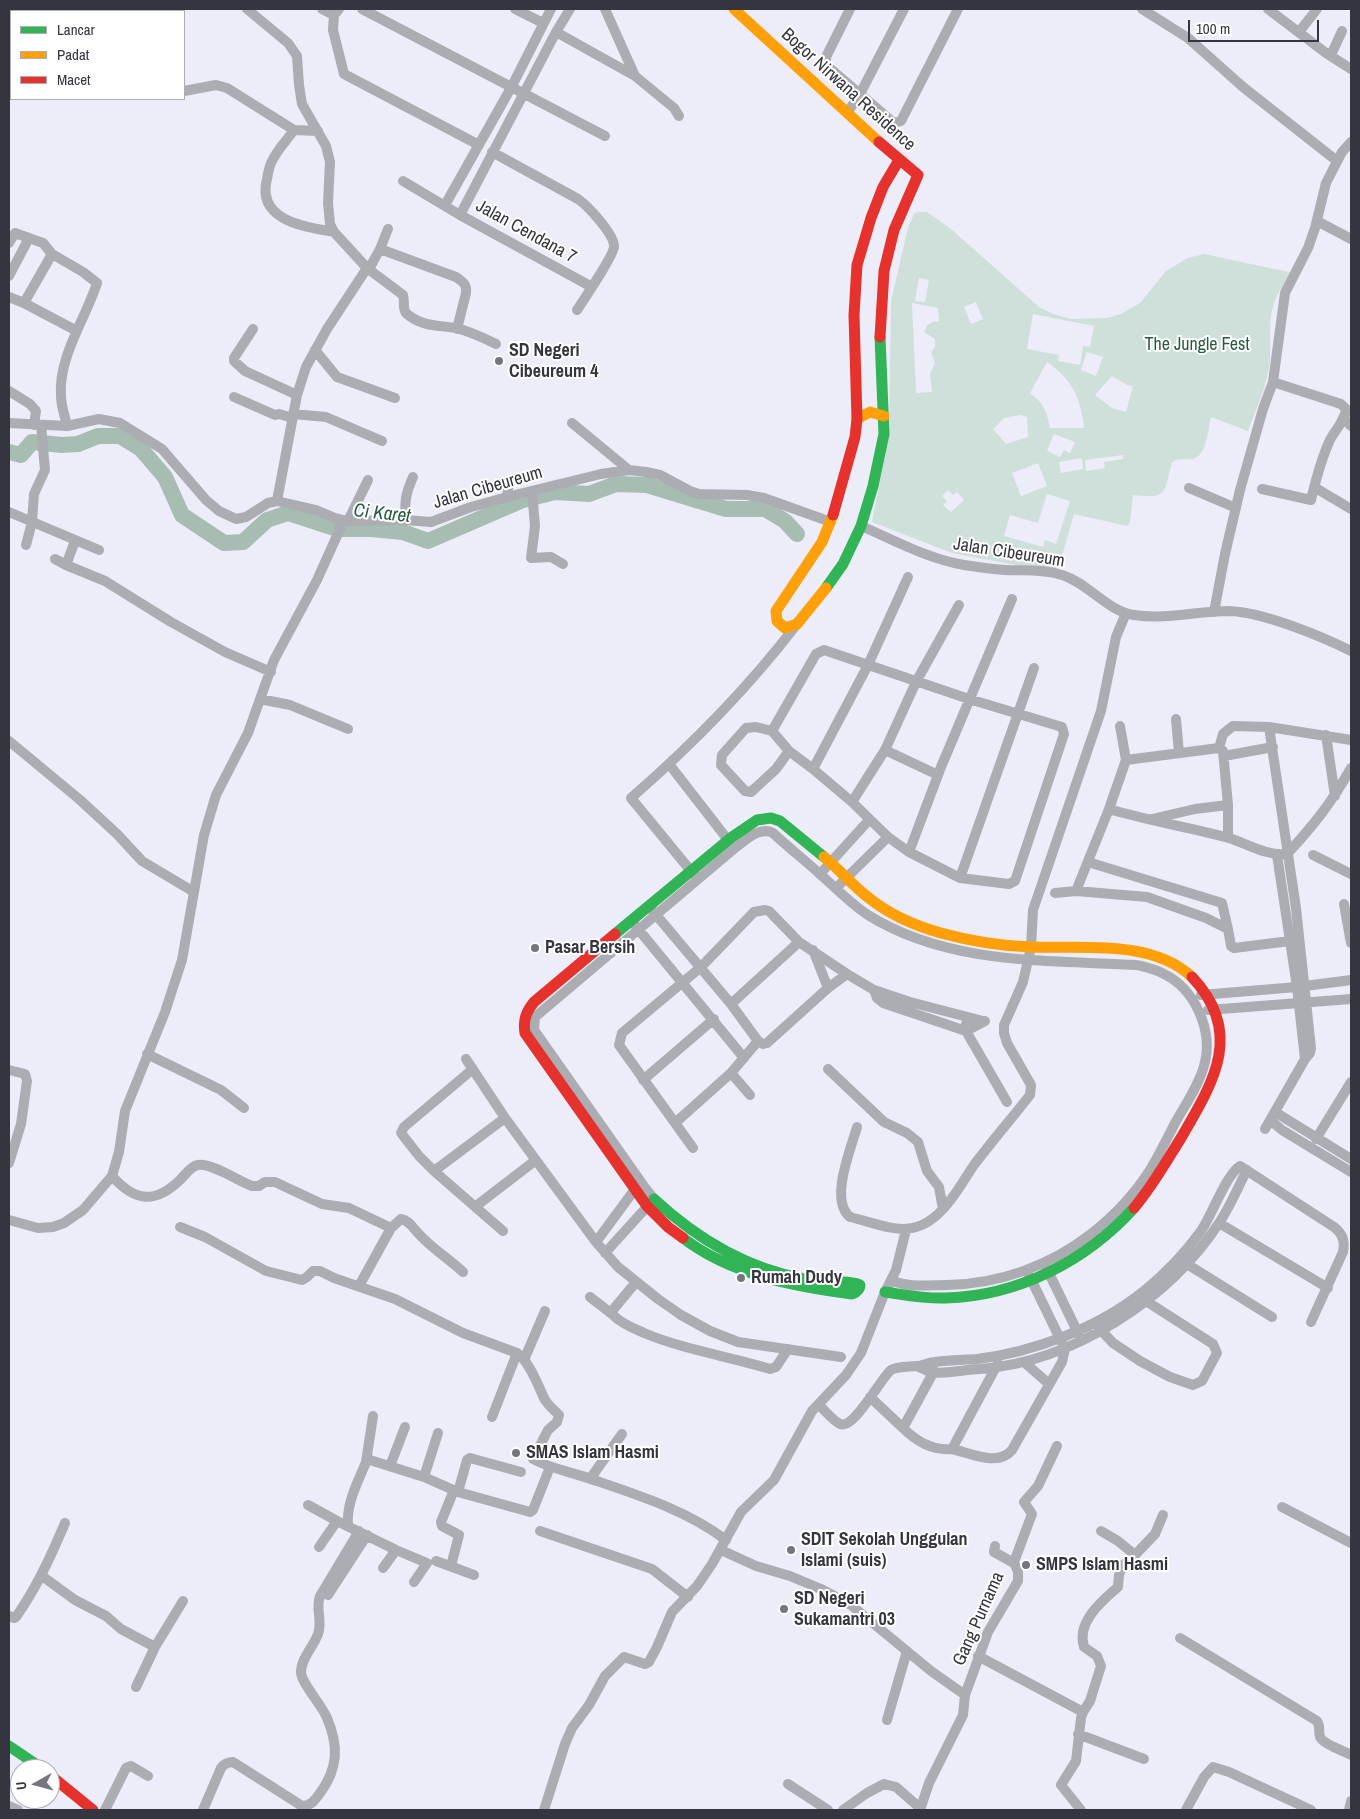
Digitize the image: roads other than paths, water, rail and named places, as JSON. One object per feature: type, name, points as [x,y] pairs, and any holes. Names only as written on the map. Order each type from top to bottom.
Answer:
[{"type":"street","points":[[247,9],[295,52],[298,60],[300,96],[307,113],[326,146],[330,162],[328,217],[334,232],[368,268],[403,295],[404,309],[408,314],[432,326],[457,329],[496,344]]},
{"type":"street","points":[[322,9],[337,12],[333,30],[344,74],[479,145]]},
{"type":"street","points":[[362,9],[605,136]]},
{"type":"street","points":[[515,9],[543,24]]},
{"type":"street","points":[[445,206],[512,86],[551,9]]},
{"type":"street","points":[[460,215],[556,32],[570,9]]},
{"type":"street","points":[[605,9],[635,76]]},
{"type":"street","name":"Bogor Nirwana Residence","points":[[734,9],[899,160],[918,175],[894,230],[884,272],[880,325],[881,368]]},
{"type":"street","points":[[850,9],[826,57],[826,65],[894,123],[901,121],[958,9]]},
{"type":"street","points":[[847,113],[860,94],[904,9]]},
{"type":"street","points":[[1142,9],[1188,38],[1243,87],[1337,162]]},
{"type":"street","points":[[1268,9],[1351,69]]},
{"type":"street","points":[[1298,32],[1317,9]]},
{"type":"street","points":[[1331,55],[1342,31]]},
{"type":"street","points":[[556,32],[635,76],[674,108],[679,116]]},
{"type":"street","points":[[185,91],[216,85],[227,88],[294,130],[318,131]]},
{"type":"street","points":[[294,130],[271,162],[265,187],[267,201],[269,206],[283,219],[334,232]]},
{"type":"street","points":[[1214,612],[1236,508],[1256,432],[1273,382],[1285,293],[1301,263],[1317,221],[1326,183],[1342,152],[1351,142]]},
{"type":"street","points":[[492,152],[587,205],[612,238],[614,249],[577,310]]},
{"type":"street","points":[[781,646],[780,626],[776,620],[777,609],[822,542],[831,522],[855,437],[858,419],[854,315],[857,265],[870,218],[883,187],[899,160]]},
{"type":"street","name":"Jalan Cendana 7","points":[[403,180],[460,215],[592,287]]},
{"type":"street","points":[[1317,221],[1351,239]]},
{"type":"street","points":[[9,423],[67,426],[100,419],[115,421],[126,425],[162,449],[206,500],[219,511],[234,519],[241,519],[264,505],[277,501],[297,395],[306,367],[327,329],[380,248],[388,229]]},
{"type":"street","points":[[9,243],[15,233],[43,243],[52,254],[83,272],[97,283],[88,307],[76,330],[64,367],[60,396],[67,426]]},
{"type":"street","points":[[9,276],[29,238]]},
{"type":"street","points":[[380,248],[456,277],[465,283],[466,292],[457,329]]},
{"type":"street","points":[[24,303],[52,254]]},
{"type":"street","points":[[9,297],[76,330]]},
{"type":"street","points":[[253,329],[234,358],[234,361],[245,371],[297,395]]},
{"type":"street","points":[[315,350],[337,378],[395,398]]},
{"type":"street","points":[[856,369],[868,378],[876,375],[881,368]]},
{"type":"street","points":[[694,874],[631,798],[718,717],[751,681],[812,607],[843,564],[860,526],[882,449],[884,416],[881,368]]},
{"type":"street","points":[[1262,489],[1311,500],[1323,457],[1344,418],[1346,409],[1341,404],[1273,382]]},
{"type":"street","points":[[9,391],[30,404],[36,411],[44,456],[45,470],[34,494],[32,522],[26,545]]},
{"type":"street","points":[[234,397],[275,415],[326,417],[382,441]]},
{"type":"street","points":[[858,419],[866,412],[877,412],[884,416]]},
{"type":"street","points":[[1344,418],[1351,426]]},
{"type":"street","points":[[572,423],[629,470]]},
{"type":"street","name":"Jalan Cibeureum","points":[[277,501],[316,510],[342,526],[406,520],[430,522],[471,507],[507,498],[533,496],[601,474],[629,470],[660,475],[690,491],[700,494],[764,498],[831,522]]},
{"type":"street","points":[[406,520],[404,506],[406,493],[413,477]]},
{"type":"street","points":[[9,1220],[38,1228],[53,1227],[64,1223],[83,1210],[112,1176],[116,1165],[125,1111],[165,1012],[180,968],[207,822],[214,802],[248,733],[274,660],[285,637],[317,580],[342,526],[368,480]]},
{"type":"street","points":[[507,498],[509,481]]},
{"type":"street","points":[[1314,487],[1351,509]]},
{"type":"street","points":[[1189,488],[1236,508]]},
{"type":"street","points":[[533,496],[535,526],[530,558],[553,558],[563,564]]},
{"type":"street","points":[[9,512],[56,530],[75,541],[99,550]]},
{"type":"street","name":"Jalan Cibeureum","points":[[860,526],[932,556],[961,564],[1005,570],[1051,572],[1064,576],[1132,615],[1158,617],[1214,612],[1239,612],[1266,618],[1310,633],[1351,651]]},
{"type":"street","points":[[66,565],[75,541]]},
{"type":"street","points":[[55,559],[105,581],[171,622],[225,652],[271,672]]},
{"type":"street","points":[[813,768],[868,665],[908,577]]},
{"type":"street","points":[[909,852],[938,775],[1012,599]]},
{"type":"street","points":[[852,802],[885,750],[916,682],[959,605]]},
{"type":"street","points":[[857,1127],[843,1178],[842,1205],[845,1212],[850,1218],[906,1230],[918,1228],[934,1219],[956,1196],[974,1166],[1031,1090],[1031,1084],[1007,1043],[1004,1027],[1023,982],[1031,947],[1033,910],[1101,712],[1116,637],[1126,613]]},
{"type":"street","points":[[780,626],[790,628],[797,624]]},
{"type":"street","points":[[772,731],[816,654],[821,650],[1062,728],[1064,734],[1015,881],[1009,884],[960,878],[909,852],[888,837],[813,768],[789,751],[772,731],[756,727],[746,728],[722,755],[720,761],[722,768],[745,791],[751,792],[776,769],[789,751]]},
{"type":"street","points":[[960,878],[1034,668]]},
{"type":"street","points":[[260,699],[290,705],[348,729]]},
{"type":"street","points":[[1176,719],[1179,753]]},
{"type":"street","points":[[1076,891],[1109,809],[1126,760],[1120,726]]},
{"type":"street","points":[[1228,838],[1228,806],[1221,752],[1223,734],[1233,726],[1269,726],[1351,740]]},
{"type":"street","points":[[1269,726],[1273,748],[1290,941],[1301,986]]},
{"type":"street","points":[[1326,735],[1335,796]]},
{"type":"street","points":[[9,741],[79,799],[117,834],[142,861],[194,892]]},
{"type":"street","points":[[1126,760],[1179,753],[1273,748]]},
{"type":"street","points":[[885,750],[938,775]]},
{"type":"street","points":[[669,764],[728,840]]},
{"type":"street","points":[[1282,854],[1312,828],[1335,796],[1351,768]]},
{"type":"street","points":[[1148,820],[1195,810],[1228,806]]},
{"type":"street","points":[[1109,809],[1228,838],[1282,854]]},
{"type":"street","points":[[651,1202],[666,1211],[698,1237],[735,1259],[790,1276],[829,1282],[856,1282],[860,1285],[860,1288],[852,1294],[815,1290],[776,1282],[735,1268],[704,1254],[696,1248],[660,1220],[651,1202],[525,1033],[523,1022],[525,1013],[543,993],[635,924],[694,874],[728,840],[757,820],[768,818],[780,821],[872,900],[891,912],[926,928],[959,938],[992,943],[1031,947],[1138,952],[1177,965],[1189,974],[1207,994],[1214,1009],[1220,1037],[1219,1063],[1210,1087],[1164,1166],[1129,1214],[1091,1247],[994,1292],[960,1297],[916,1297],[893,1287]]},
{"type":"street","points":[[820,874],[869,820]]},
{"type":"street","points":[[694,874],[764,830],[773,833],[844,897],[868,914],[892,928],[920,940],[960,951],[994,957],[1144,967],[1171,978],[1190,996],[1204,1026],[1207,1047],[1198,1083],[1150,1170],[1118,1210],[1090,1235],[1047,1268]]},
{"type":"street","points":[[836,888],[888,837]]},
{"type":"street","points":[[1266,1129],[1312,1048],[1303,1004],[1296,908],[1282,854]]},
{"type":"street","points":[[1313,855],[1351,874]]},
{"type":"street","points":[[1088,862],[1222,903],[1231,946],[1234,948],[1290,941]]},
{"type":"street","points":[[1147,897],[1152,882]]},
{"type":"street","points":[[1055,893],[1076,891],[1147,897],[1206,918],[1228,929]]},
{"type":"street","points":[[1344,904],[1351,943]]},
{"type":"street","points":[[652,910],[731,1004],[758,1042],[763,1044],[767,1043],[828,988],[848,974]]},
{"type":"street","points":[[693,1148],[619,1045],[620,1038],[622,1032],[701,967],[754,912],[765,910],[774,915],[799,942],[874,990],[986,1021],[966,1031],[882,1003],[877,998],[874,990]]},
{"type":"street","points":[[635,924],[744,1058]]},
{"type":"street","points":[[731,1004],[799,942]]},
{"type":"street","points":[[813,950],[828,988]]},
{"type":"street","points":[[1190,996],[1351,980]]},
{"type":"street","points":[[1199,1012],[1214,1009],[1351,999]]},
{"type":"street","points":[[925,1017],[927,1006]]},
{"type":"street","points":[[965,1016],[966,1031],[1006,1102]]},
{"type":"street","points":[[643,1080],[714,1019]]},
{"type":"street","points":[[675,1123],[731,1073],[758,1042]]},
{"type":"street","points":[[147,1054],[221,1090],[244,1108]]},
{"type":"street","points":[[466,1059],[505,1118],[596,1242],[618,1267],[636,1282],[681,1315],[726,1338],[738,1342],[841,1358]]},
{"type":"street","points":[[473,1069],[402,1130],[403,1137],[434,1171],[503,1231]]},
{"type":"street","points":[[828,1069],[884,1122],[918,1142],[927,1171],[939,1187],[943,1209]]},
{"type":"street","points":[[9,1070],[25,1074],[27,1081],[21,1124],[9,1163]]},
{"type":"street","points":[[731,1073],[750,1094]]},
{"type":"street","points":[[1316,1139],[1351,1082]]},
{"type":"street","points":[[1272,1116],[1351,1159]]},
{"type":"street","points":[[1272,1116],[1282,1130],[1351,1172]]},
{"type":"street","points":[[434,1171],[505,1118]]},
{"type":"street","points":[[476,1206],[536,1160]]},
{"type":"street","points":[[112,1176],[123,1188],[146,1198],[161,1194],[172,1188],[194,1167],[206,1166],[252,1186],[259,1186],[265,1182],[275,1182],[322,1204],[349,1208],[390,1228]]},
{"type":"street","points":[[1098,1326],[1182,1261],[1202,1230],[1236,1169],[1241,1166],[1334,1227],[1342,1235],[1343,1252],[1311,1322]]},
{"type":"street","points":[[917,1366],[933,1373],[996,1367],[1024,1362],[1065,1349],[1080,1335],[1146,1301],[1219,1223],[1247,1170]]},
{"type":"street","points":[[596,1242],[638,1186]]},
{"type":"street","points":[[605,1253],[651,1202]]},
{"type":"street","points":[[359,1286],[390,1228],[401,1219],[407,1220],[424,1240],[448,1257],[463,1272]]},
{"type":"street","points":[[1219,1223],[1328,1288]]},
{"type":"street","points":[[180,1227],[205,1237],[266,1271],[302,1280],[313,1271],[320,1271],[400,1302],[463,1333],[521,1356],[538,1383],[547,1403],[559,1415],[556,1422],[548,1430],[534,1459],[550,1467],[590,1479],[677,1511],[701,1523],[724,1545],[756,1566],[790,1576],[841,1599],[860,1611],[907,1651],[965,1695]]},
{"type":"street","points":[[544,1810],[568,1736],[589,1705],[604,1676],[624,1657],[645,1664],[649,1662],[658,1648],[672,1612],[697,1586],[724,1545],[741,1512],[774,1480],[812,1411],[846,1375],[858,1358],[893,1287],[906,1230]]},
{"type":"street","points":[[1182,1261],[1272,1317]]},
{"type":"street","points":[[1047,1268],[1080,1335]]},
{"type":"street","points":[[870,1397],[914,1438],[927,1445],[939,1449],[952,1449],[997,1459],[1006,1456],[1012,1450],[1062,1362],[1065,1349],[1029,1276]]},
{"type":"street","points":[[612,1314],[614,1308],[636,1282]]},
{"type":"street","points":[[590,1297],[628,1326],[693,1350],[770,1369],[776,1367],[788,1349]]},
{"type":"street","points":[[1098,1326],[1113,1343],[1140,1361],[1170,1377],[1192,1385],[1202,1381],[1217,1354],[1213,1344],[1146,1301]]},
{"type":"street","points":[[492,1417],[545,1311]]},
{"type":"street","points":[[822,1408],[840,1424],[846,1424],[856,1417],[891,1370],[933,1362],[1002,1356],[1060,1338],[1080,1335]]},
{"type":"street","points":[[952,1449],[1002,1356]]},
{"type":"street","points":[[903,1428],[933,1373],[933,1362]]},
{"type":"street","points":[[1024,1362],[1049,1384]]},
{"type":"street","points":[[348,1526],[354,1492],[366,1462],[372,1416]]},
{"type":"street","points":[[390,1466],[405,1427]]},
{"type":"street","points":[[424,1477],[438,1433]]},
{"type":"street","points":[[590,1479],[622,1434]]},
{"type":"street","name":"Gang Purnama","points":[[920,1809],[928,1783],[963,1715],[965,1695],[988,1632],[1018,1581],[1018,1572],[1014,1563],[1032,1514],[1024,1502],[1038,1486],[1057,1446]]},
{"type":"street","points":[[451,1566],[459,1535],[442,1526],[441,1522],[468,1460],[470,1458],[522,1472]]},
{"type":"street","points":[[366,1462],[370,1460],[390,1466],[424,1477],[456,1491],[532,1512],[550,1467]]},
{"type":"street","points":[[308,1505],[396,1550],[427,1563],[414,1582]]},
{"type":"street","points":[[1282,1507],[1351,1543]]},
{"type":"street","points":[[1081,1810],[1061,1785],[1075,1765],[1078,1734],[1083,1712],[1090,1701],[1101,1666],[1097,1656],[1083,1646],[1082,1636],[1095,1607],[1118,1587],[1119,1575],[1123,1565],[1154,1534],[1163,1515]]},
{"type":"street","points":[[319,1547],[337,1521]]},
{"type":"street","points":[[9,1616],[16,1617],[42,1576],[65,1523]]},
{"type":"street","points":[[540,1531],[647,1566],[688,1597]]},
{"type":"street","points":[[1101,1531],[1126,1546],[1135,1555]]},
{"type":"street","points":[[325,1600],[363,1533]]},
{"type":"street","points":[[203,1810],[221,1768],[230,1762],[233,1762],[302,1806],[313,1803],[329,1781],[335,1757],[332,1732],[321,1706],[303,1680],[301,1669],[319,1633],[318,1604],[320,1596],[363,1533]]},
{"type":"street","points":[[995,1546],[994,1552],[1014,1563]]},
{"type":"street","points":[[383,1568],[396,1550]]},
{"type":"street","points":[[436,1561],[474,1575]]},
{"type":"street","points":[[42,1576],[75,1600],[106,1616],[121,1629],[155,1647]]},
{"type":"street","points":[[136,1687],[155,1647],[183,1601]]},
{"type":"street","points":[[1180,1638],[1317,1721],[1323,1741],[1351,1754]]},
{"type":"street","points":[[887,1720],[907,1651]]},
{"type":"street","points":[[978,1656],[1083,1712]]},
{"type":"street","points":[[1078,1734],[1144,1759]]},
{"type":"street","points":[[9,1746],[28,1759]]},
{"type":"street","points":[[105,1810],[126,1768],[131,1766],[148,1776]]},
{"type":"street","points":[[1186,1810],[1204,1777],[1213,1767],[1312,1810]]},
{"type":"street","points":[[60,1784],[91,1810]]},
{"type":"street","points":[[788,1784],[828,1810]]},
{"type":"street","points":[[842,1810],[884,1784],[896,1787],[920,1809]]},
{"type":"street","points":[[1349,1810],[1351,1801]]},
{"type":"street","points":[[9,1806],[18,1810]]},
{"type":"waterway","name":"Ci Karet","points":[[9,452],[21,455],[32,442],[62,445],[78,444],[98,436],[120,436],[141,449],[165,477],[182,515],[224,543],[243,542],[267,520],[288,513],[337,529],[371,529],[403,532],[428,541],[523,500],[555,492],[589,494],[616,484],[647,485],[726,509],[765,509],[785,521],[797,534]]},
{"type":"place","name":"SD Negeri Cibeureum 4","points":[[499,361]]},
{"type":"place","name":"Pasar Bersih","points":[[535,948]]},
{"type":"place","name":"Rumah Dudy","points":[[741,1278]]},
{"type":"place","name":"SMAS Islam Hasmi","points":[[516,1453]]},
{"type":"place","name":"SDIT Sekolah Unggulan Islami (suis)","points":[[791,1550]]},
{"type":"place","name":"SMPS Islam Hasmi","points":[[1026,1565]]},
{"type":"place","name":"SD Negeri Sukamantri 03","points":[[784,1609]]},
{"type":"park label","name":"The Jungle Fest","points":[[1197,345]]}]
